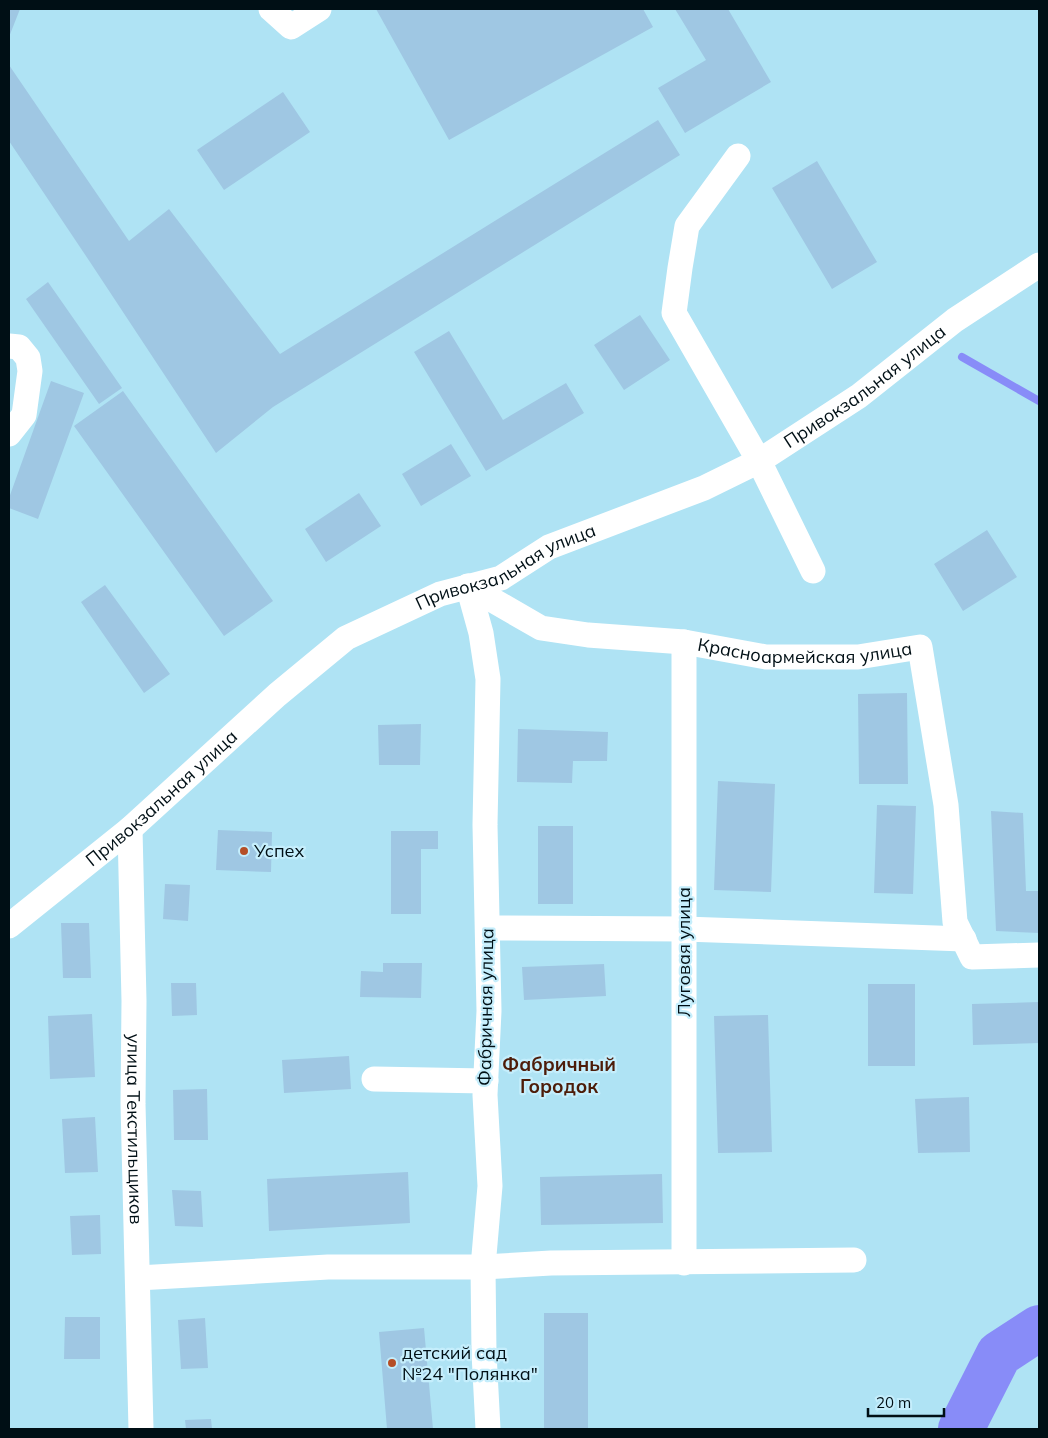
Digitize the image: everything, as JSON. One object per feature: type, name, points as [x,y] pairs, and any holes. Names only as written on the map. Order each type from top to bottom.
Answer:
[{"type":"street","points":[[271,9],[291,27],[319,9]]},
{"type":"street","points":[[738,156],[687,226],[674,313],[759,461],[813,571]]},
{"type":"street","name":"Привокзальная улица","points":[[9,926],[130,829],[278,696],[346,638],[440,594],[501,578],[550,547],[704,488],[759,461],[859,396],[955,320],[1039,265]]},
{"type":"street","points":[[9,346],[20,347],[28,358],[30,371],[24,415],[9,434]]},
{"type":"street","name":"Красноармейская улица","points":[[468,586],[541,628],[588,635],[684,642],[766,657],[858,657],[920,647],[946,805],[955,922],[972,957],[1039,956]]},
{"type":"street","name":"Фабричная улица","points":[[468,586],[481,633],[488,679],[485,826],[489,1010],[485,1096],[490,1186],[482,1267],[488,1429]]},
{"type":"street","name":"Луговая улица","points":[[684,642],[684,1263]]},
{"type":"street","name":"улица Текстильщиков","points":[[130,829],[134,1001],[133,1104],[141,1429]]},
{"type":"street","points":[[488,928],[684,929],[964,939]]},
{"type":"street","points":[[374,1079],[486,1081]]},
{"type":"street","points":[[138,1278],[328,1267],[482,1267],[551,1263],[854,1260]]},
{"type":"building","points":[[9,9],[20,9],[9,37]]},
{"type":"building","points":[[376,9],[643,9],[653,27],[449,140]]},
{"type":"building","points":[[675,9],[728,9],[771,82],[685,133],[658,88],[706,60]]},
{"type":"building","points":[[9,65],[129,241],[169,209],[280,354],[658,120],[680,155],[273,407],[216,453],[9,141]]},
{"type":"building","points":[[283,92],[310,132],[224,190],[197,150]]},
{"type":"building","points":[[817,161],[877,262],[832,289],[772,188]]},
{"type":"building","points":[[48,282],[122,388],[99,404],[26,299]]},
{"type":"building","points":[[640,315],[670,360],[624,390],[594,345]]},
{"type":"building","points":[[449,331],[503,420],[566,383],[584,413],[486,471],[414,352]]},
{"type":"building","points":[[51,381],[84,393],[38,519],[9,508],[9,498]]},
{"type":"building","points":[[123,391],[273,601],[224,636],[74,426]]},
{"type":"building","points":[[451,444],[471,476],[421,506],[402,474]]},
{"type":"building","points":[[359,493],[381,526],[326,562],[305,529]]},
{"type":"building","points":[[987,530],[1017,577],[963,611],[934,564]]},
{"type":"building","points":[[105,585],[170,674],[144,693],[81,602]]},
{"type":"building","points":[[907,693],[908,784],[859,784],[858,694]]},
{"type":"building","points":[[421,724],[420,765],[379,765],[378,725]]},
{"type":"building","points":[[518,729],[608,732],[607,761],[573,761],[572,783],[517,782]]},
{"type":"building","points":[[718,781],[775,784],[771,892],[714,890]]},
{"type":"building","points":[[877,805],[916,806],[913,894],[874,893]]},
{"type":"building","points":[[991,811],[1023,813],[1026,891],[1039,891],[1039,933],[996,931]]},
{"type":"building","points":[[538,826],[573,826],[573,904],[538,904]]},
{"type":"building","name":"Успех","points":[[218,830],[272,832],[271,872],[216,870]]},
{"type":"building","points":[[391,831],[438,831],[438,849],[421,849],[421,914],[391,914]]},
{"type":"building","points":[[165,884],[190,885],[188,921],[163,919]]},
{"type":"building","points":[[61,923],[89,923],[91,978],[63,978]]},
{"type":"building","points":[[383,963],[422,963],[421,998],[360,997],[361,971],[383,972]]},
{"type":"building","points":[[604,964],[606,996],[524,1000],[522,967]]},
{"type":"building","points":[[171,983],[196,983],[197,1015],[172,1016]]},
{"type":"building","points":[[868,984],[915,984],[915,1066],[868,1066]]},
{"type":"building","points":[[1039,1002],[1039,1043],[973,1045],[972,1004]]},
{"type":"building","points":[[92,1014],[95,1077],[50,1079],[48,1016]]},
{"type":"building","points":[[768,1015],[772,1152],[718,1153],[714,1016]]},
{"type":"building","points":[[349,1056],[351,1089],[284,1093],[282,1060]]},
{"type":"building","points":[[207,1089],[208,1140],[174,1140],[173,1090]]},
{"type":"building","points":[[969,1097],[970,1152],[918,1153],[915,1099]]},
{"type":"building","points":[[95,1117],[98,1172],[65,1173],[62,1119]]},
{"type":"building","points":[[408,1172],[410,1223],[269,1231],[267,1179]]},
{"type":"building","points":[[662,1174],[663,1223],[541,1225],[540,1177]]},
{"type":"building","points":[[172,1190],[201,1191],[203,1227],[175,1226]]},
{"type":"building","points":[[100,1215],[101,1254],[72,1255],[70,1216]]},
{"type":"building","points":[[544,1313],[588,1313],[588,1429],[544,1429]]},
{"type":"building","points":[[65,1317],[100,1317],[100,1359],[64,1359]]},
{"type":"building","points":[[205,1318],[208,1368],[181,1369],[178,1320]]},
{"type":"building","points":[[424,1328],[433,1429],[387,1429],[379,1332]]},
{"type":"building","points":[[211,1419],[212,1429],[186,1429],[185,1420]]},
{"type":"waterway","points":[[962,357],[1039,401]]},
{"type":"waterway","points":[[961,1429],[999,1354],[1039,1328]]},
{"type":"place","name":"Успех","points":[[244,851]]},
{"type":"place","name":"детский сад №24 \"Полянка\"","points":[[392,1363]]},
{"type":"district","name":"Фабричный Городок","points":[[559,1075]]}]
